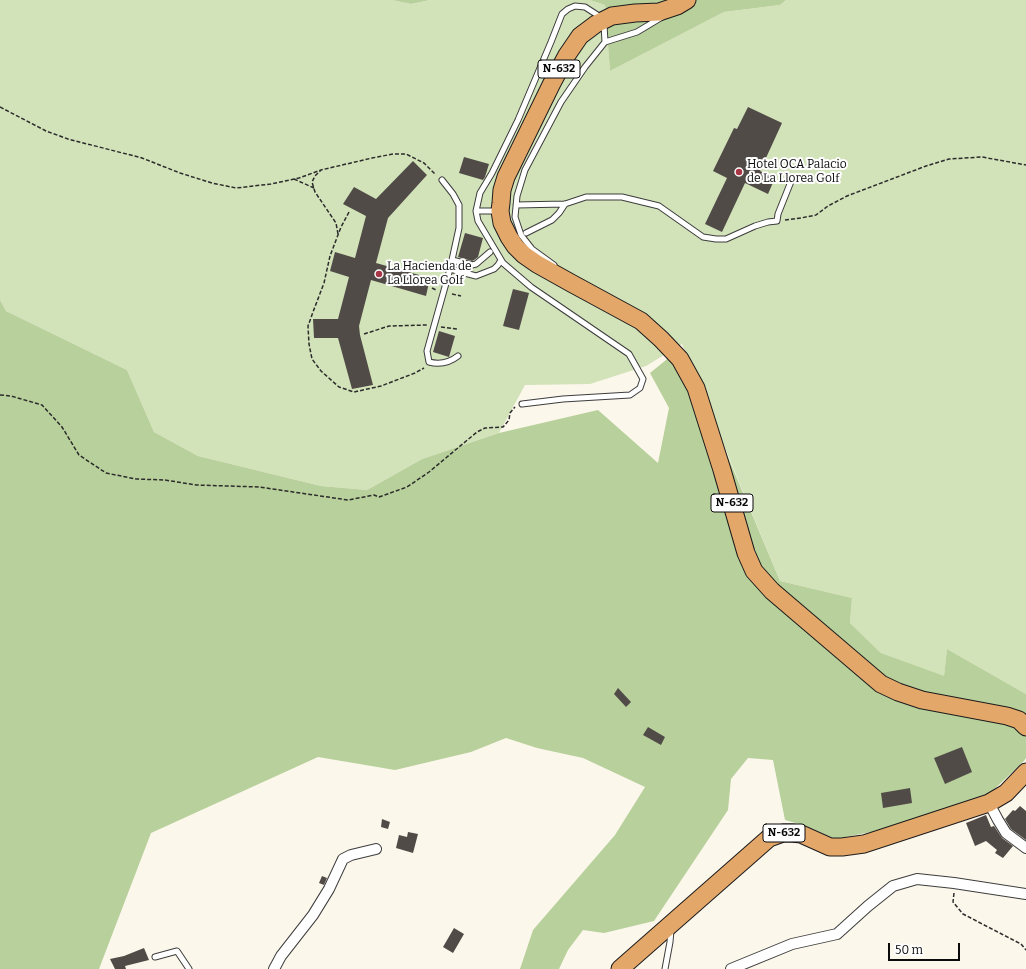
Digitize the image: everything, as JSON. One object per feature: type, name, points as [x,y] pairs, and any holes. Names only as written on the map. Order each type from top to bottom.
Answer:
[{"type":"highway","name":"N-632","points":[[687,0],[677,6],[659,12],[612,16],[596,24],[580,36],[567,55],[552,82],[506,177],[502,190],[500,211],[502,223],[515,246],[524,255],[537,264],[641,321],[680,359],[696,388],[746,553],[754,572],[772,591],[881,684],[898,692],[922,700],[1007,716],[1019,720],[1026,727]]},
{"type":"highway","points":[[1006,793],[1026,772]]},
{"type":"highway","points":[[1006,793],[1026,791]]},
{"type":"highway","name":"N-632","points":[[620,969],[769,838],[783,833],[792,833],[801,834],[830,847],[864,844],[989,803],[1006,793]]},
{"type":"street","points":[[989,803],[1006,833],[1026,848]]},
{"type":"street","points":[[274,969],[281,956],[313,915],[329,889],[343,859],[351,855],[376,849]]},
{"type":"street","points":[[731,969],[792,944],[837,934],[893,886],[917,879],[1026,894]]},
{"type":"lane","points":[[522,404],[564,399],[630,395],[640,388],[643,379],[629,354],[532,287],[502,262],[478,221],[476,211],[480,194],[518,120],[562,14],[575,6],[586,7],[599,16]]},
{"type":"lane","points":[[571,283],[553,264],[532,249],[521,235],[515,217],[517,196],[525,170],[561,102],[585,67],[605,42],[637,32],[663,16],[669,9]]},
{"type":"lane","points":[[604,25],[605,42]]},
{"type":"lane","points":[[516,205],[565,204],[586,197],[622,197],[659,206],[704,237],[726,239],[755,226],[777,220],[792,179]]},
{"type":"lane","points":[[442,180],[453,194],[459,205],[459,228],[450,269],[427,351],[429,362],[436,364],[451,362],[458,356]]},
{"type":"lane","points":[[526,233],[552,220],[565,204]]},
{"type":"lane","points":[[476,211],[500,211]]},
{"type":"lane","points":[[452,260],[472,265],[476,264],[490,252]]},
{"type":"lane","points":[[450,269],[476,276],[494,269],[501,260]]},
{"type":"lane","points":[[665,969],[670,942],[671,924]]},
{"type":"lane","points":[[155,957],[177,951],[189,969]]},
{"type":"path","points":[[0,107],[46,131],[68,139],[142,158],[180,173],[212,183],[236,188],[271,184],[321,170],[393,154],[406,154],[424,163],[442,180]]},
{"type":"path","points":[[777,220],[816,215],[828,206],[847,196],[926,166],[949,159],[982,157],[1026,165]]},
{"type":"path","points":[[321,170],[312,182],[315,192],[336,223],[338,236]]},
{"type":"path","points":[[293,179],[314,188]]},
{"type":"path","points":[[349,212],[330,256],[324,283],[308,326],[312,359],[321,372],[340,387],[354,392],[381,386],[415,373],[424,368],[429,362]]},
{"type":"path","points":[[364,334],[389,326],[423,325],[457,329]]},
{"type":"path","points":[[0,395],[11,396],[42,405],[62,427],[79,455],[106,473],[136,479],[165,480],[196,485],[260,487],[348,500],[374,495],[379,497],[407,488],[429,472],[477,432],[485,428],[503,427],[509,420],[510,412],[514,407],[522,404]]},
{"type":"path","points":[[954,883],[954,902],[963,914],[1021,944],[1026,950]]},
{"type":"green space","points":[[0,0],[392,0],[411,4],[430,0],[590,0],[605,5],[610,71],[724,12],[780,5],[786,0],[1026,0],[1026,694],[947,649],[944,677],[881,653],[850,623],[852,598],[780,581],[682,344],[646,366],[590,384],[525,385],[499,433],[422,459],[367,490],[321,486],[198,456],[154,432],[127,370],[6,311],[0,300]]},
{"type":"green space","points":[[392,0],[430,0],[411,4]]},
{"type":"green space","points":[[590,0],[786,0],[780,5],[724,12],[610,71],[605,5]]},
{"type":"green space","points":[[0,300],[6,311],[127,370],[154,432],[198,456],[321,486],[367,490],[422,459],[499,433],[598,410],[658,463],[669,408],[650,373],[682,347],[780,581],[852,598],[850,623],[881,653],[944,676],[947,649],[1026,694],[1026,758],[985,798],[871,832],[835,839],[806,826],[785,820],[773,760],[748,758],[731,779],[728,810],[654,921],[604,933],[583,930],[568,950],[559,969],[520,969],[533,930],[615,835],[645,787],[583,758],[537,748],[506,738],[471,752],[395,770],[318,757],[151,833],[99,969],[0,969]]},
{"type":"building","points":[[748,107],[782,123],[760,171],[775,178],[768,194],[745,183],[722,232],[705,224],[727,178],[713,171],[734,128],[737,129]]},
{"type":"building","points":[[464,157],[489,164],[483,180],[459,173]]},
{"type":"building","name":"La Hacienda de La Llorea Golf","points":[[413,161],[427,175],[388,218],[376,263],[430,278],[426,296],[371,280],[359,326],[373,385],[352,389],[338,338],[314,338],[313,319],[338,319],[349,277],[330,271],[335,252],[355,258],[366,216],[343,204],[354,187],[376,199]]},
{"type":"building","points":[[465,233],[483,238],[478,257],[472,261],[458,257]]},
{"type":"building","points":[[513,289],[529,293],[519,330],[503,326]]},
{"type":"building","points":[[439,331],[455,336],[449,357],[433,352]]},
{"type":"building","points":[[618,688],[631,702],[626,707],[614,694]]},
{"type":"building","points":[[648,727],[665,737],[661,745],[643,735]]},
{"type":"building","points":[[962,747],[972,772],[945,784],[934,758]]},
{"type":"building","points":[[910,788],[912,803],[883,808],[881,793]]},
{"type":"building","points":[[1020,806],[1026,811],[1026,840],[1011,829],[1005,819],[1013,810],[1015,811]]},
{"type":"building","points":[[986,815],[991,827],[994,826],[1002,838],[1013,846],[1003,858],[995,853],[997,850],[986,841],[975,846],[966,823]]},
{"type":"building","points":[[382,819],[390,822],[388,829],[381,827]]},
{"type":"building","points":[[408,832],[418,834],[413,853],[396,848],[399,835],[407,837]]},
{"type":"building","points":[[322,876],[327,878],[324,885],[319,883]]},
{"type":"building","points":[[454,928],[464,934],[453,953],[443,947]]},
{"type":"building","points":[[144,948],[149,960],[125,966],[126,969],[115,969],[110,959],[124,956]]},
{"type":"place","name":"Hotel OCA Palacio de La Llorea Golf","points":[[739,172]]},
{"type":"place","name":"La Hacienda de La Llorea Golf","points":[[379,274]]}]
